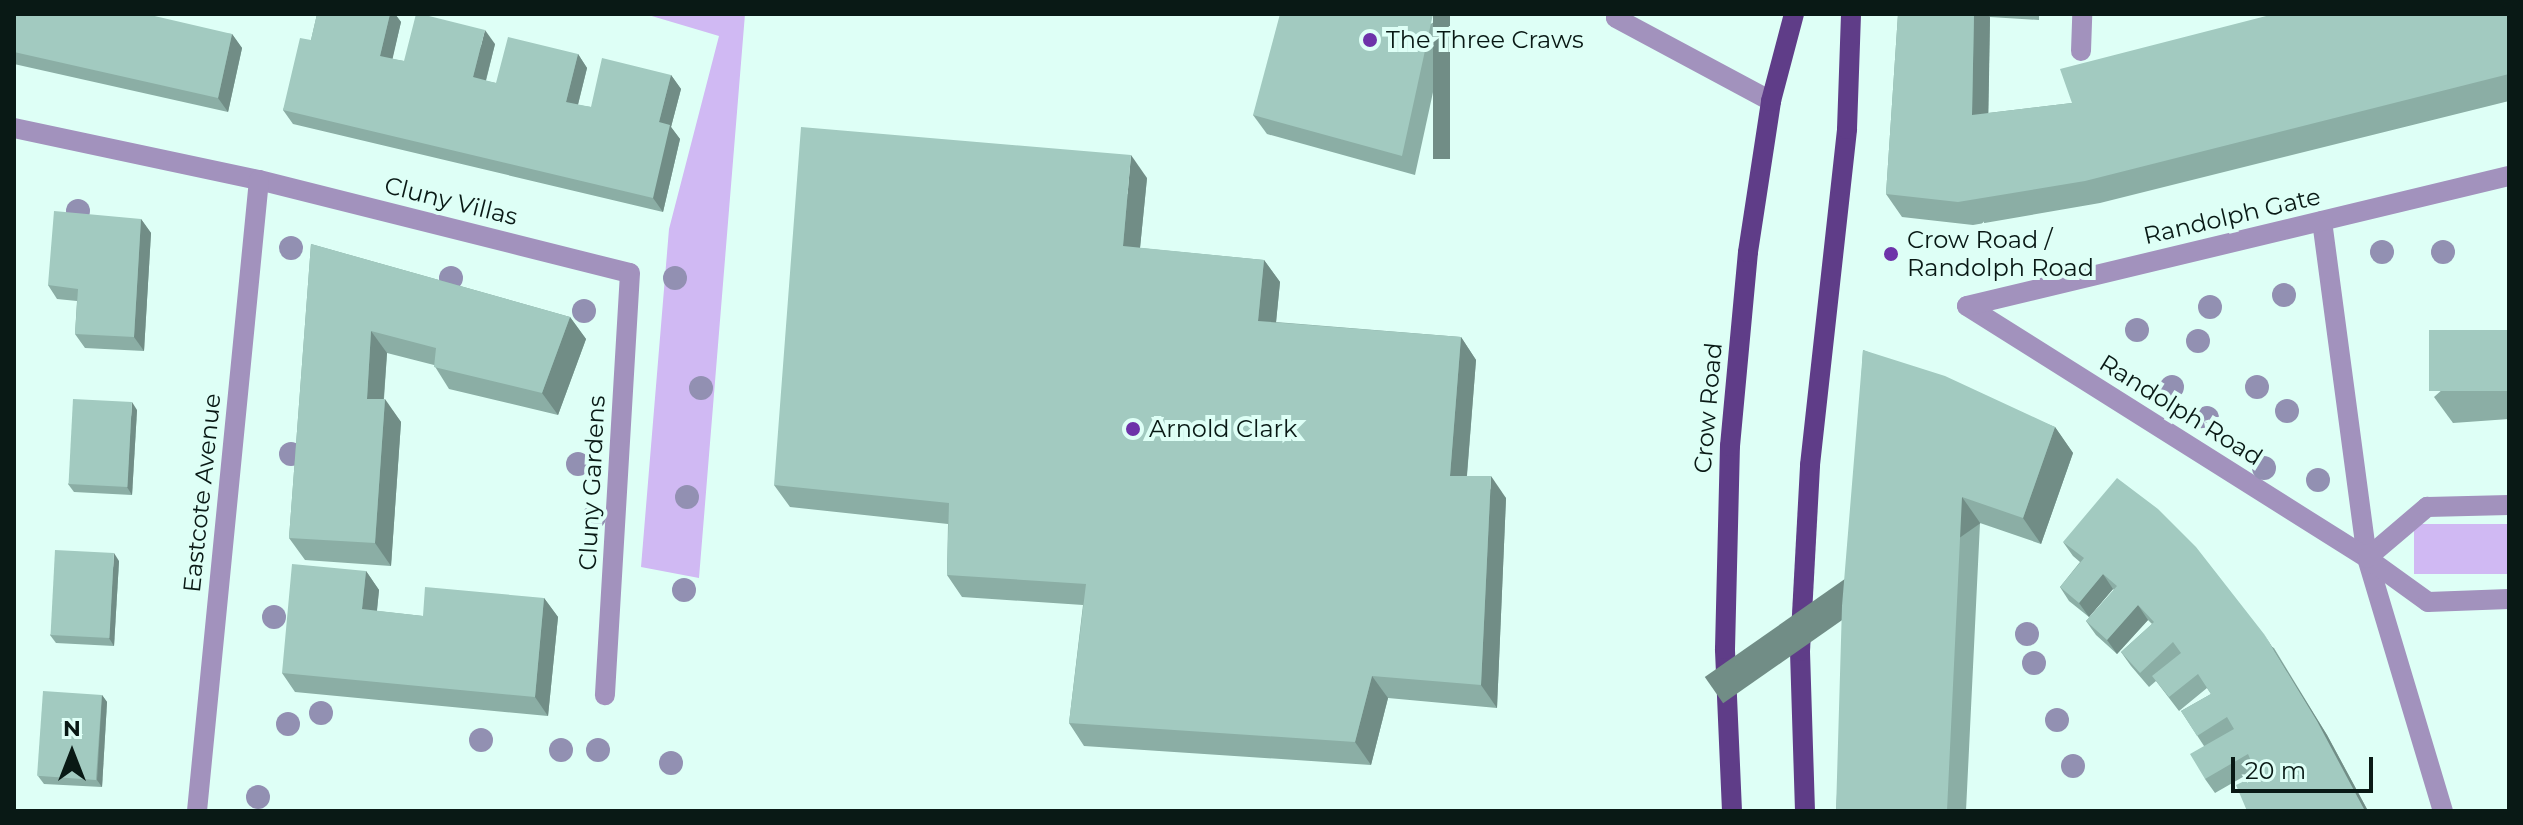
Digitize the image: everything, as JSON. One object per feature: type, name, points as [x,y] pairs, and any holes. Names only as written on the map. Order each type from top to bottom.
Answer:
[{"type":"main road","name":"Crow Road","points":[[1732,811],[1725,649],[1730,446],[1748,252],[1771,101],[1794,14]]},
{"type":"main road","points":[[1805,811],[1800,651],[1810,465],[1847,129],[1851,14]]},
{"type":"street","points":[[1618,14],[1616,18],[1771,101]]},
{"type":"street","points":[[2081,51],[2082,14]]},
{"type":"street","name":"Cluny Villas","points":[[14,128],[259,180],[630,273]]},
{"type":"street","name":"Randolph Gate","points":[[1967,306],[2509,176]]},
{"type":"street","name":"Eastcote Avenue","points":[[197,811],[259,180]]},
{"type":"street","points":[[2322,221],[2367,558],[2443,811]]},
{"type":"street","name":"Cluny Gardens","points":[[605,695],[630,273]]},
{"type":"street","name":"Randolph Road","points":[[1967,306],[2367,558],[2428,602],[2509,599]]},
{"type":"street","points":[[2367,558],[2427,507],[2509,505]]},
{"type":"shaded area","points":[[645,14],[745,14],[699,578],[641,567],[669,229],[719,36]]},
{"type":"shaded area","points":[[2414,524],[2509,524],[2509,574],[2414,574]]},
{"type":"building","points":[[14,14],[146,14],[232,34],[218,98],[14,52]]},
{"type":"building","points":[[317,14],[390,14],[380,56],[404,61],[416,14],[485,30],[473,77],[496,83],[508,37],[578,54],[566,102],[591,107],[602,58],[671,75],[659,122],[670,125],[653,198],[283,110],[300,38],[311,40]]},
{"type":"building","points":[[1280,14],[1433,14],[1402,156],[1253,115]]},
{"type":"building","points":[[1898,14],[1974,14],[1972,115],[2072,103],[2060,69],[2274,14],[2509,14],[2509,74],[2085,181],[1958,202],[1886,194]]},
{"type":"building","name":"Arnold Clark","points":[[801,127],[1131,155],[1123,246],[1264,260],[1258,321],[1461,337],[1450,476],[1491,476],[1481,685],[1372,676],[1355,742],[1069,723],[1086,584],[947,575],[949,503],[774,485]]},
{"type":"building","points":[[54,211],[141,219],[134,337],[75,334],[78,289],[48,285]]},
{"type":"building","points":[[311,244],[570,317],[542,393],[434,367],[436,348],[371,331],[367,399],[385,399],[375,543],[289,538]]},
{"type":"building","points":[[2429,330],[2509,330],[2509,391],[2429,391]]},
{"type":"building","points":[[1863,350],[1945,376],[2055,427],[2023,518],[1962,497],[1947,811],[1836,811],[1842,606]]},
{"type":"building","points":[[73,399],[132,402],[127,487],[69,484]]},
{"type":"building","points":[[2117,478],[2158,509],[2196,547],[2264,634],[2317,721],[2365,811],[2247,811],[2236,785],[2257,775],[2248,754],[2205,779],[2190,754],[2234,729],[2227,717],[2197,736],[2181,711],[2211,694],[2198,674],[2169,697],[2152,676],[2181,653],[2173,642],[2140,673],[2121,652],[2154,622],[2138,605],[2107,640],[2086,621],[2117,586],[2103,574],[2079,603],[2060,587],[2084,558],[2063,542]]},
{"type":"building","points":[[55,550],[114,553],[109,638],[51,635]]},
{"type":"building","points":[[292,564],[366,571],[362,609],[423,616],[425,587],[544,598],[535,697],[282,673]]},
{"type":"building","points":[[43,691],[102,695],[96,780],[37,776]]},
{"type":"place","name":"The Three Craws","points":[[1370,40]]},
{"type":"place","name":"Crow Road / Randolph Road","points":[[1891,254]]},
{"type":"place","name":"Arnold Clark","points":[[1133,429]]}]
